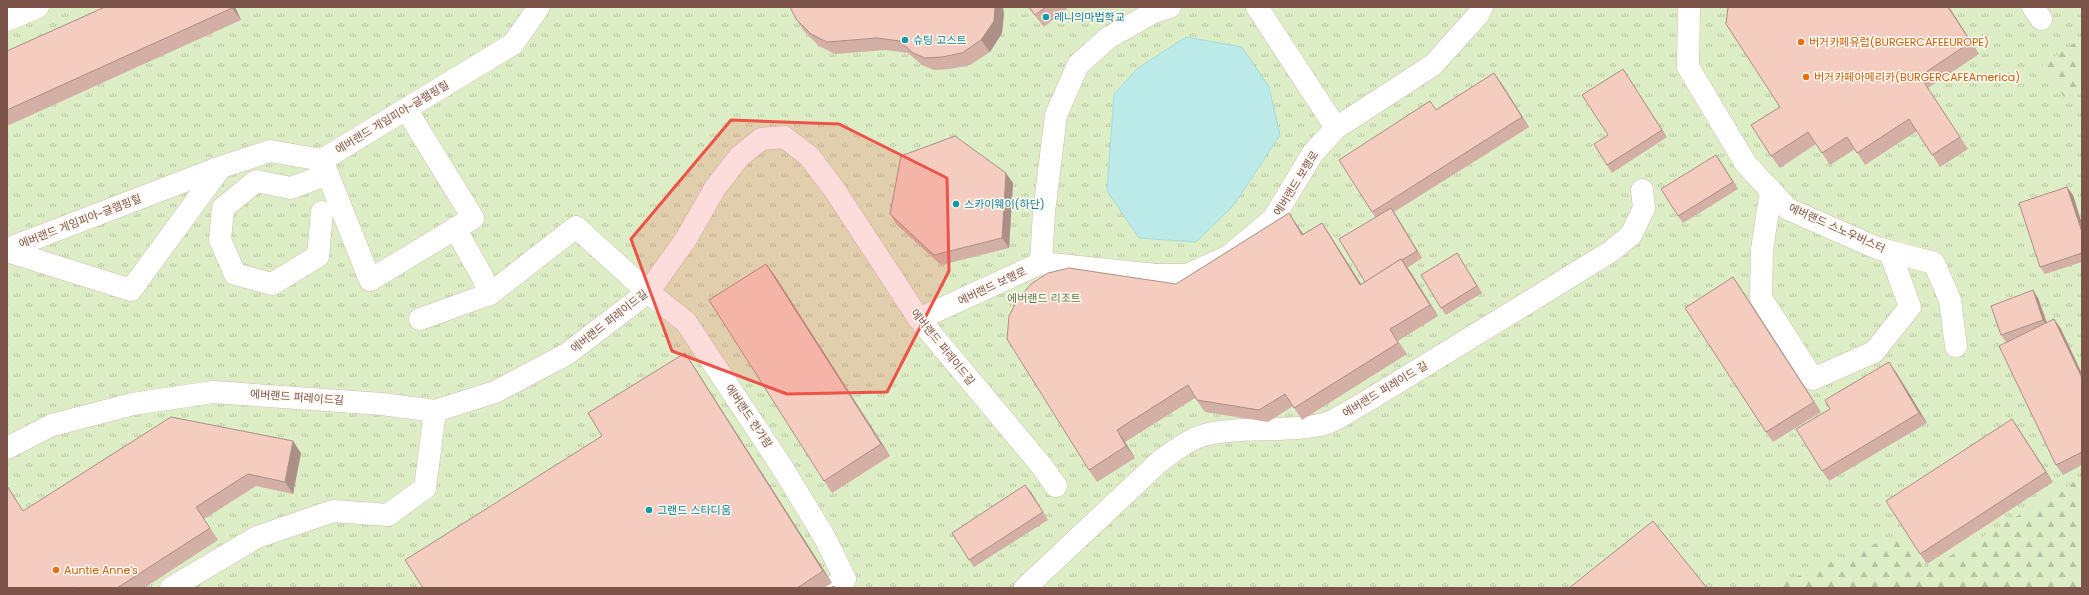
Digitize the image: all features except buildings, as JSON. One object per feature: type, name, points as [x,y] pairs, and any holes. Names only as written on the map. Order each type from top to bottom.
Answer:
[{"type":"street","points":[[7,20],[38,7]]},
{"type":"street","name":"에버랜드 게임피아~글램핑힐","points":[[7,250],[221,167],[270,151],[325,167],[406,109],[513,44],[539,7]]},
{"type":"street","points":[[1041,263],[1044,212],[1056,115],[1078,65],[1108,38],[1154,12],[1170,7]]},
{"type":"street","points":[[1257,7],[1336,128]]},
{"type":"street","name":"에버랜드 보행로","points":[[919,319],[1041,263],[1156,275],[1187,275],[1229,256],[1273,219],[1313,153],[1336,128],[1433,65],[1478,15],[1482,7]]},
{"type":"street","name":"에버랜드 스노우버스터","points":[[1683,9],[1688,66],[1746,164],[1788,209],[1877,248],[1934,263],[1950,300],[1956,346]]},
{"type":"street","points":[[322,212],[318,256],[272,284],[235,274],[220,240],[223,208],[256,181],[291,188],[325,167],[370,280],[472,218],[406,109]]},
{"type":"street","name":"에버랜드 퍼레이드길","points":[[7,448],[52,425],[133,404],[213,392],[382,404],[435,412],[495,392],[567,354],[648,292],[686,239],[715,188],[740,156],[762,139],[784,137],[809,156],[834,189],[919,319],[1041,465],[1056,486]]},
{"type":"street","name":"에버랜드 게임피아~글램핑힐","points":[[7,250],[131,290],[221,167]]},
{"type":"street","name":"에버랜드 퍼레이드 길","points":[[1024,588],[1159,462],[1180,447],[1198,438],[1217,433],[1299,428],[1322,425],[1390,386],[1610,252],[1631,235],[1644,208],[1642,190]]},
{"type":"street","points":[[1771,190],[1762,250],[1760,298],[1814,379],[1874,352],[1910,307],[1890,252]]},
{"type":"street","name":"에버랜드 한가람","points":[[490,294],[576,227],[648,292],[686,322],[782,467],[825,538],[845,579],[831,588]]},
{"type":"street","points":[[420,320],[490,294],[455,228]]},
{"type":"street","points":[[171,588],[257,536],[333,512],[388,515],[425,488],[435,412]]},
{"type":"highlighted area","points":[[731,120],[839,124],[947,178],[949,271],[887,392],[787,394],[672,351],[631,239]]},
{"type":"green space","name":"에버랜드 리조트","points":[[7,7],[2082,7],[2082,588],[7,588]]},
{"type":"green space","points":[[2082,38],[2082,91],[2064,97],[2042,65]]},
{"type":"green space","points":[[2082,477],[2082,588],[1777,588],[1777,585],[1901,533],[1927,570]]},
{"type":"water","points":[[1186,37],[1242,47],[1269,87],[1280,135],[1234,205],[1196,242],[1139,238],[1107,191],[1114,94],[1138,68]]},
{"type":"place","name":"레니의마법학교","points":[[1046,17]]},
{"type":"place","name":"슈팅 고스트","points":[[905,40]]},
{"type":"place","name":"버거카페유럽(BURGERCAFEEUROPE)","points":[[1801,42]]},
{"type":"place","name":"버거카페아메리카(BURGERCAFEAmerica)","points":[[1806,77]]},
{"type":"place","name":"스카이웨이(하단)","points":[[956,204]]},
{"type":"place","name":"그랜드 스타디움","points":[[649,510]]},
{"type":"place","name":"Auntie Anne's","points":[[56,570]]}]
